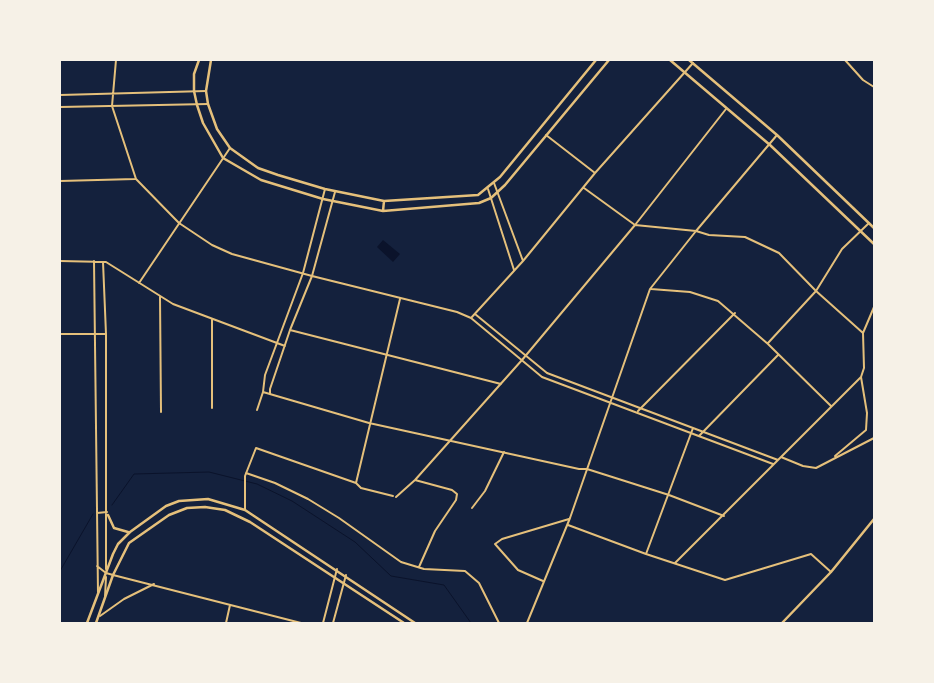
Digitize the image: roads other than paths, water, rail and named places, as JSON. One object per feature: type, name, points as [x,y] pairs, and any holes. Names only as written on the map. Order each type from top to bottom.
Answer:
[{"type":"street","points":[[116,60],[112,106],[136,179],[179,223],[212,245],[232,254],[312,276],[458,312],[471,318],[542,377],[773,464]]},
{"type":"street","points":[[199,60],[194,74],[194,91],[197,105],[203,123],[223,158],[261,180],[323,199],[383,211],[479,203],[490,198],[498,192],[609,60]]},
{"type":"street","points":[[211,60],[206,91],[208,104],[217,129],[230,148],[258,168],[335,192],[384,201],[478,195],[488,189],[596,60]]},
{"type":"street","points":[[670,60],[770,145],[874,244]]},
{"type":"street","points":[[689,60],[777,135],[874,228]]},
{"type":"street","points":[[845,60],[863,80],[874,88]]},
{"type":"street","points":[[471,318],[523,261],[584,188],[594,173],[693,63]]},
{"type":"street","points":[[60,95],[206,91]]},
{"type":"street","points":[[60,106],[208,104]]},
{"type":"street","points":[[245,510],[244,486],[256,448],[356,483],[361,488],[394,497],[415,480],[449,439],[522,360],[635,225],[727,109]]},
{"type":"street","points":[[546,135],[594,173]]},
{"type":"street","points":[[527,623],[568,524],[650,289],[777,135]]},
{"type":"street","points":[[139,282],[230,148]]},
{"type":"street","points":[[60,181],[136,179]]},
{"type":"street","points":[[494,183],[523,261]]},
{"type":"street","points":[[584,188],[635,225],[696,231],[710,236],[745,237],[779,254],[816,292],[863,333]]},
{"type":"street","points":[[257,410],[263,392],[265,375],[303,273],[325,189]]},
{"type":"street","points":[[488,189],[514,271]]},
{"type":"street","points":[[270,394],[290,330],[312,276],[335,192]]},
{"type":"street","points":[[383,211],[384,201]]},
{"type":"street","points":[[768,344],[816,292],[835,257],[869,222]]},
{"type":"street","points":[[60,261],[103,262],[173,304],[285,346]]},
{"type":"street","points":[[94,261],[98,592]]},
{"type":"street","points":[[103,262],[106,334],[107,514],[105,596]]},
{"type":"street","points":[[650,289],[690,292],[718,301],[735,313],[830,406]]},
{"type":"street","points":[[160,296],[161,412]]},
{"type":"street","points":[[356,483],[368,423],[400,299]]},
{"type":"street","points":[[835,456],[866,430],[867,413],[861,377],[864,368],[863,333],[874,307]]},
{"type":"street","points":[[637,412],[735,313]]},
{"type":"street","points":[[475,314],[547,373],[642,407],[778,460]]},
{"type":"street","points":[[212,320],[212,408]]},
{"type":"street","points":[[290,330],[501,384]]},
{"type":"street","points":[[60,334],[106,334]]},
{"type":"street","points":[[699,436],[778,355]]},
{"type":"street","points":[[676,564],[830,406],[861,377]]},
{"type":"street","points":[[263,392],[368,423],[449,439],[579,469],[587,469],[669,495],[724,516]]},
{"type":"street","points":[[646,554],[693,428]]},
{"type":"street","points":[[781,457],[809,468],[816,468],[835,456],[874,438]]},
{"type":"street","points":[[472,508],[485,491],[504,452]]},
{"type":"street","points":[[246,475],[275,483],[308,499],[339,518],[401,562],[418,568],[466,571],[472,575],[486,595],[499,623]]},
{"type":"street","points":[[415,480],[452,490],[457,494],[456,500],[435,531],[418,568]]},
{"type":"street","points":[[87,623],[118,544],[130,532],[166,506],[179,501],[208,499],[245,510],[346,575],[414,623]]},
{"type":"street","points":[[96,623],[113,575],[129,543],[169,515],[187,508],[205,507],[225,510],[250,522],[404,623]]},
{"type":"street","points":[[97,513],[107,514]]},
{"type":"street","points":[[107,514],[114,528],[123,532],[130,532]]},
{"type":"street","points":[[543,581],[518,570],[495,544],[502,539],[570,518]]},
{"type":"street","points":[[782,623],[831,572],[874,519]]},
{"type":"street","points":[[568,524],[646,554],[725,580],[811,554],[831,572]]},
{"type":"street","points":[[97,566],[106,573],[113,575],[301,623]]},
{"type":"street","points":[[323,623],[337,569]]},
{"type":"street","points":[[333,623],[346,575]]},
{"type":"street","points":[[98,617],[124,599],[154,584]]},
{"type":"street","points":[[226,623],[230,605]]},
{"type":"water","points":[[383,240],[400,254],[393,262],[377,247]]},
{"type":"waterway","points":[[112,505],[134,474],[209,472],[257,484],[292,501],[355,542],[391,576],[444,585],[471,623]]},
{"type":"waterway","points":[[60,571],[93,514]]}]
